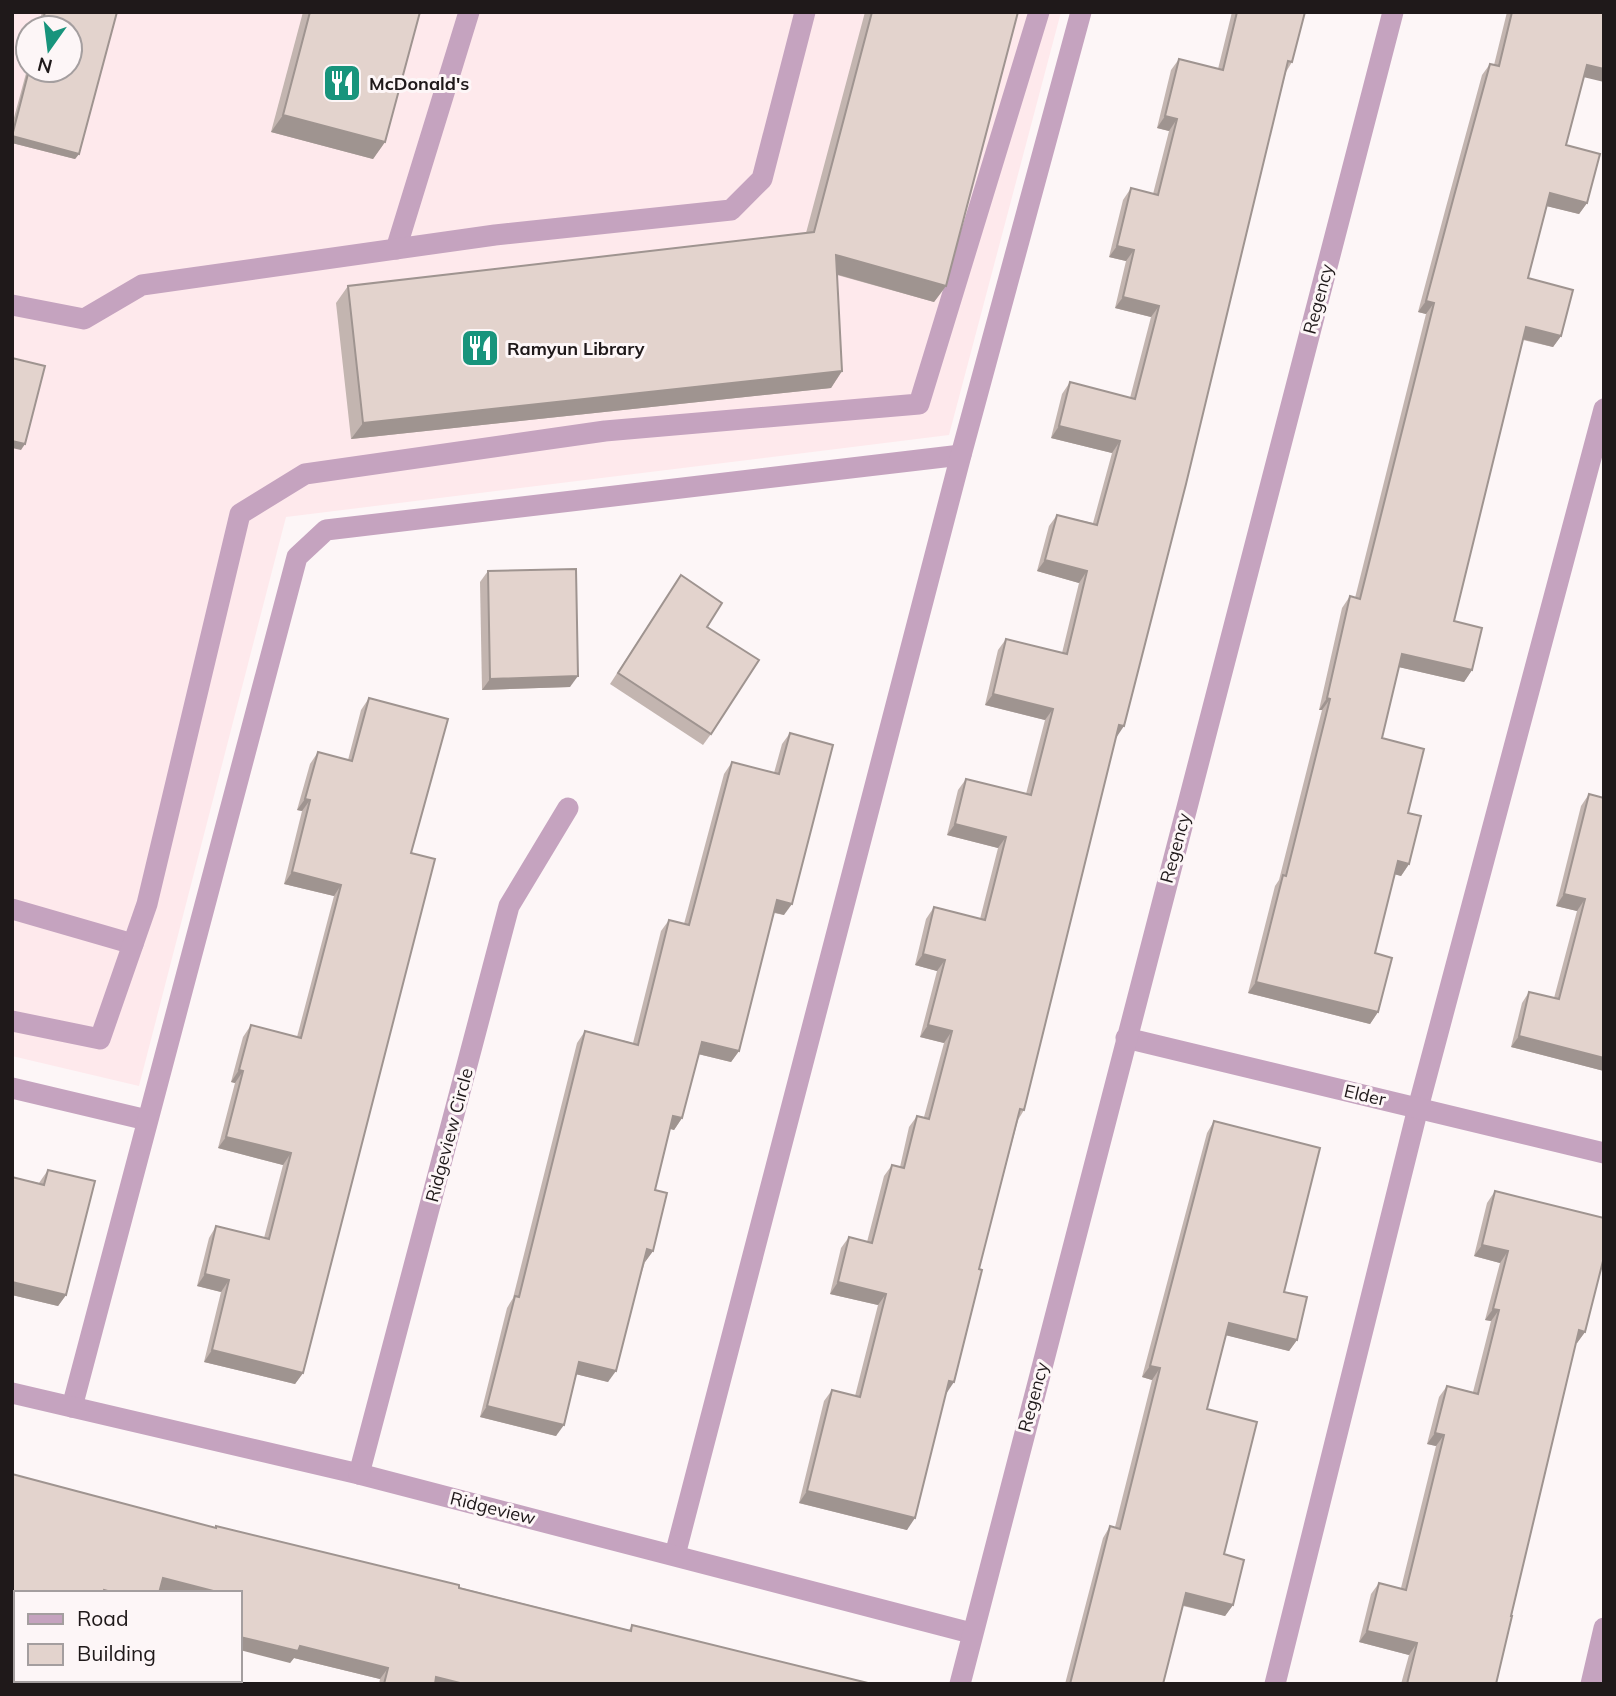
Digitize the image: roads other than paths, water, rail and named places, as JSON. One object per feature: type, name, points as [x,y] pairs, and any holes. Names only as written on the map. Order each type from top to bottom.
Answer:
[{"type":"street","points":[[396,249],[469,12]]},
{"type":"street","points":[[12,304],[84,319],[142,285],[495,235],[731,210],[762,179],[805,12]]},
{"type":"street","points":[[12,1021],[100,1039],[147,904],[240,514],[305,474],[605,431],[919,404],[1039,12]]},
{"type":"street","points":[[675,1555],[961,454],[1081,12]]},
{"type":"street","name":"Regency","points":[[960,1684],[971,1633],[1393,12]]},
{"type":"street","points":[[1275,1684],[1418,1108],[1604,409]]},
{"type":"street","points":[[72,1407],[297,557],[326,530],[961,454]]},
{"type":"street","name":"Ridgeview Circle","points":[[359,1474],[509,906],[568,808]]},
{"type":"street","points":[[12,909],[133,944]]},
{"type":"street","name":"Elder","points":[[1126,1038],[1604,1153]]},
{"type":"street","points":[[12,1088],[147,1120]]},
{"type":"street","name":"Ridgeview","points":[[12,1393],[359,1474],[971,1633]]},
{"type":"street","points":[[1591,1684],[1604,1628]]},
{"type":"place","name":"McDonald's","points":[[342,83]]},
{"type":"place","name":"Ramyun Library","points":[[480,348]]}]
